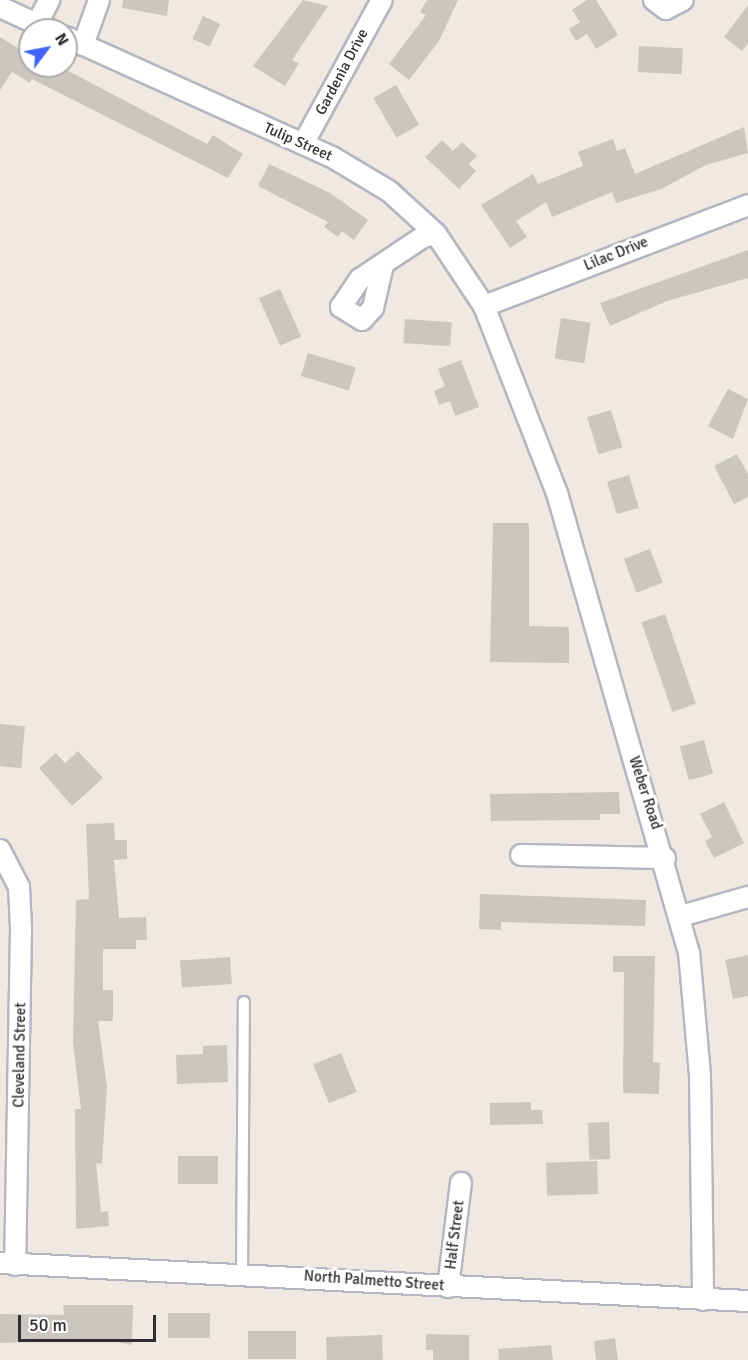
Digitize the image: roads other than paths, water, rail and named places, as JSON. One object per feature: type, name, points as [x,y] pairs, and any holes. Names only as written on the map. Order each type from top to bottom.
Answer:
[{"type":"street","points":[[46,18],[49,0]]},
{"type":"street","points":[[78,34],[99,0]]},
{"type":"street","name":"Gardenia Drive","points":[[303,144],[381,0]]},
{"type":"street","points":[[654,0],[666,9],[683,0]]},
{"type":"street","points":[[0,7],[24,18]]},
{"type":"street","name":"Tulip Street","points":[[78,43],[303,144],[389,191],[436,234],[484,306]]},
{"type":"street","name":"Lilac Drive","points":[[484,306],[748,205]]},
{"type":"street","points":[[382,265],[436,234]]},
{"type":"street","name":"Weber Road","points":[[484,306],[557,493],[681,916],[697,999],[703,1300]]},
{"type":"street","name":"Cleveland Street","points":[[0,850],[19,887],[21,928],[7,1264]]},
{"type":"street","points":[[521,855],[665,858]]},
{"type":"street","points":[[681,916],[748,897]]},
{"type":"street","name":"Half Street","points":[[448,1287],[461,1183]]},
{"type":"street","name":"North Palmetto Street","points":[[7,1264],[748,1301]]},
{"type":"lane","points":[[242,1274],[244,1002]]}]
